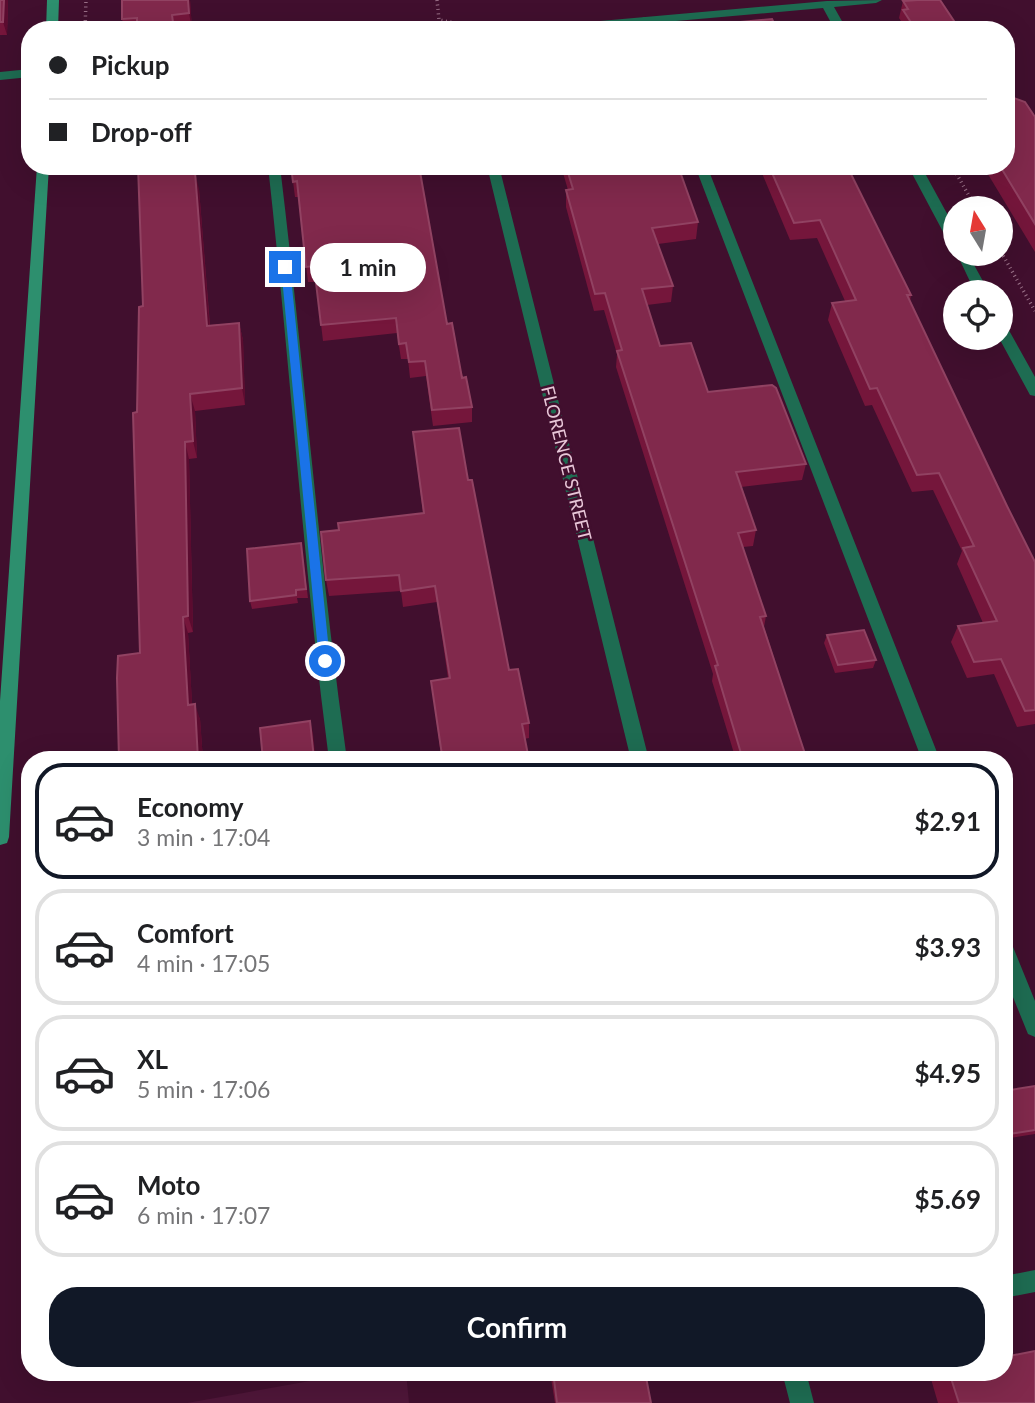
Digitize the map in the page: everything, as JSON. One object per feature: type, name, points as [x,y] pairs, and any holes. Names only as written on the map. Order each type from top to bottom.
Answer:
[{"type":"main road","points":[[52,21],[53,0]]},
{"type":"main road","points":[[0,837],[42,175]]},
{"type":"street","points":[[680,21],[876,0]]},
{"type":"street","points":[[827,4],[836,21]]},
{"type":"street","points":[[0,76],[21,74]]},
{"type":"street","points":[[275,175],[321,637],[337,751]]},
{"type":"street","name":"FLORENCE STREET","points":[[495,175],[638,751]]},
{"type":"street","points":[[704,175],[928,751]]},
{"type":"street","points":[[919,175],[943,219]]},
{"type":"street","points":[[1013,350],[1035,391]]},
{"type":"street","points":[[1013,971],[1035,1027]]},
{"type":"street","points":[[1013,1285],[1035,1281]]},
{"type":"street","points":[[796,1381],[802,1403]]},
{"type":"path","points":[[85,21],[86,0]]},
{"type":"path","points":[[437,0],[439,20],[445,21]]},
{"type":"path","points":[[957,175],[969,196]]},
{"type":"path","points":[[1009,266],[1035,311]]},
{"type":"shaded area","points":[[310,1381],[407,1381],[409,1403],[187,1403]]},
{"type":"building","points":[[0,0],[4,0],[3,22],[0,22]]},
{"type":"building","points":[[122,0],[188,0],[189,13],[172,15],[173,21],[122,19]]},
{"type":"building","points":[[940,0],[954,21],[910,21],[903,10],[908,9],[903,1]]},
{"type":"building","points":[[1015,98],[1025,102],[1035,117],[1035,224],[1005,175],[1015,175]]},
{"type":"building","points":[[138,175],[195,175],[207,326],[239,323],[242,388],[190,394],[193,441],[185,442],[188,616],[183,617],[188,705],[195,704],[198,751],[119,751],[118,656],[140,653],[133,413],[137,412],[139,307],[143,306]]},
{"type":"building","points":[[292,175],[421,175],[447,324],[452,323],[462,378],[466,377],[472,407],[432,410],[425,361],[409,362],[406,343],[399,344],[396,318],[321,325],[314,266],[306,267],[297,181],[293,182]]},
{"type":"building","points":[[569,175],[681,175],[698,222],[652,228],[673,286],[642,289],[660,346],[691,343],[708,392],[772,385],[776,388],[806,464],[736,472],[756,530],[738,533],[766,616],[760,617],[804,751],[740,751],[715,666],[718,665],[617,351],[622,350],[605,293],[595,294],[566,190],[573,189]]},
{"type":"building","points":[[773,175],[851,175],[911,295],[907,295],[1035,562],[1035,710],[1025,711],[1001,659],[974,662],[958,626],[997,621],[963,548],[974,546],[939,473],[917,475],[877,388],[870,389],[832,303],[856,300],[820,220],[794,223]]},
{"type":"building","points":[[459,428],[468,480],[472,480],[509,670],[518,669],[529,723],[522,724],[527,751],[441,751],[431,681],[450,678],[435,586],[401,591],[399,575],[326,580],[321,532],[339,530],[338,523],[424,513],[413,432]]},
{"type":"building","points":[[301,543],[306,589],[296,590],[296,595],[250,601],[247,549]]},
{"type":"building","points":[[864,630],[876,660],[838,665],[827,635]]},
{"type":"building","points":[[310,721],[313,751],[262,751],[260,728]]},
{"type":"building","points":[[1035,1086],[1035,1130],[1013,1133],[1013,1090]]},
{"type":"building","points":[[1035,1351],[1035,1403],[959,1403],[952,1381],[1013,1381],[1013,1355]]},
{"type":"building","points":[[554,1381],[647,1381],[651,1403],[557,1403]]},
{"type":"route","points":[[285,267],[325,661]]}]
